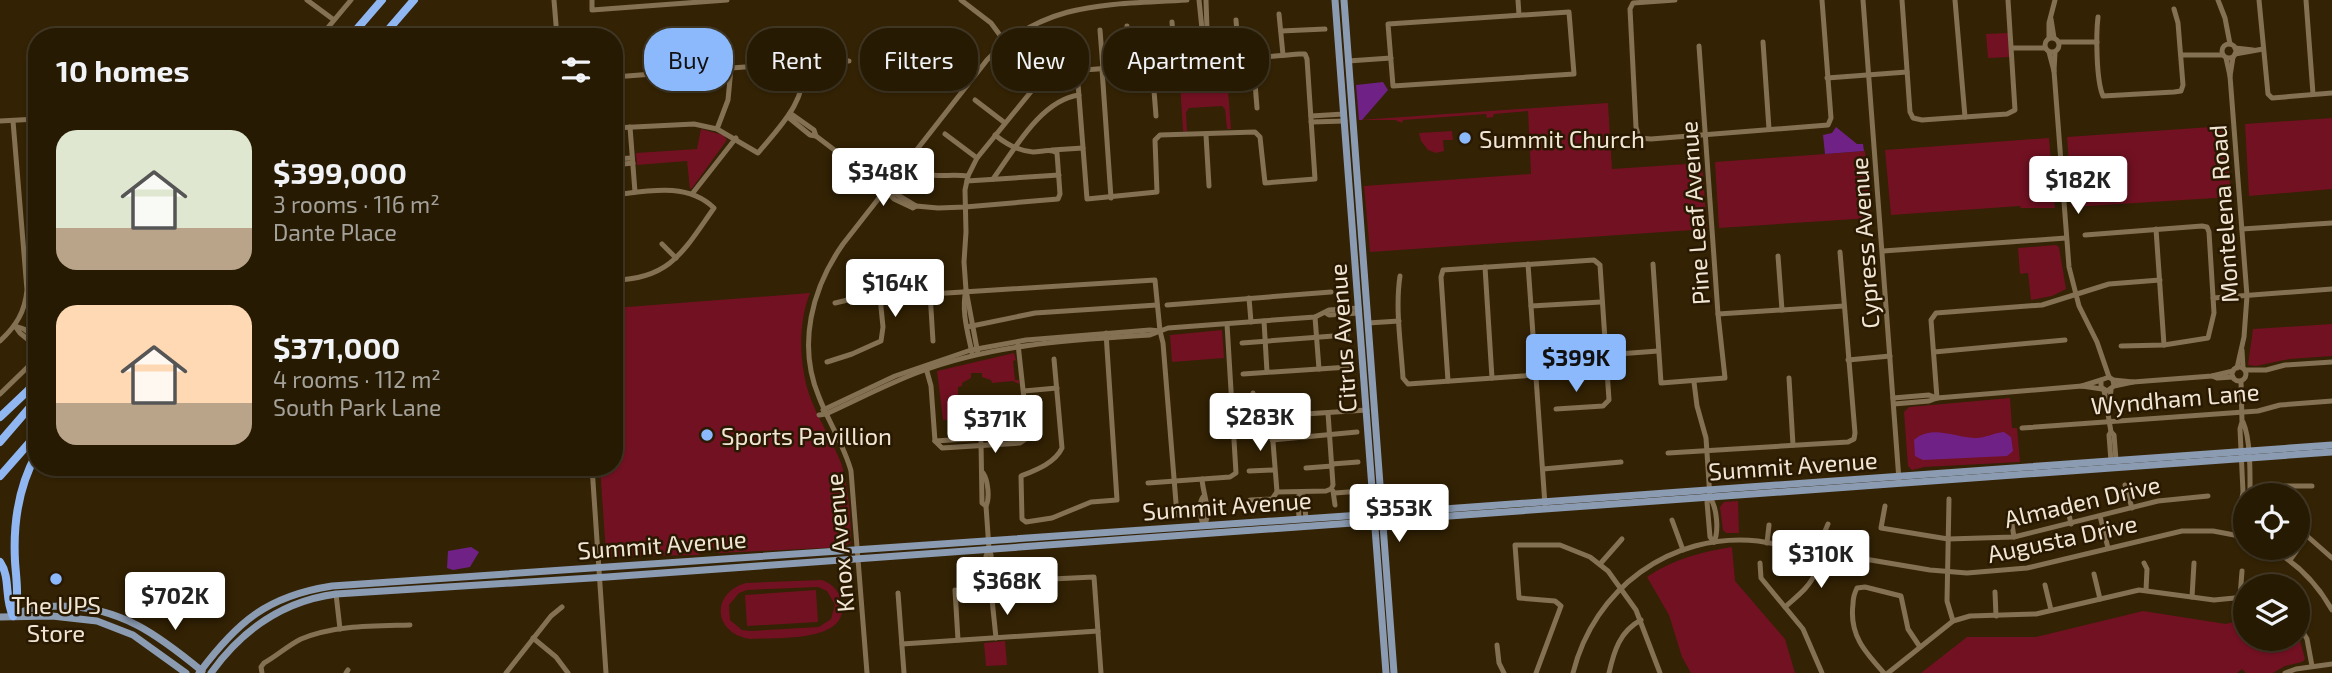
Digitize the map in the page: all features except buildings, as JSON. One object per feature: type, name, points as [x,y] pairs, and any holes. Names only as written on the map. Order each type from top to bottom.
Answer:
[{"type":"highway","points":[[358,28],[382,0]]},
{"type":"highway","points":[[390,28],[414,0]]},
{"type":"highway","points":[[0,417],[28,391]]},
{"type":"highway","points":[[0,442],[28,409]]},
{"type":"highway","points":[[0,476],[28,444]]},
{"type":"highway","points":[[13,616],[17,600],[14,544],[17,507],[28,472]]},
{"type":"highway","points":[[0,562],[6,571],[9,607],[13,616]]},
{"type":"main road","name":"Citrus Avenue","points":[[1335,0],[1367,410],[1394,673]]},
{"type":"main road","name":"Citrus Avenue","points":[[1344,0],[1368,323],[1386,673]]},
{"type":"main road","name":"Summit Avenue","points":[[201,672],[221,643],[249,618],[273,603],[309,590],[340,585],[859,554],[1379,518],[2245,455],[2332,445]]},
{"type":"main road","name":"Summit Avenue","points":[[1899,480],[2114,461],[2332,452]]},
{"type":"main road","name":"Summit Avenue","points":[[988,545],[1303,519],[1379,518]]},
{"type":"main road","name":"Summit Avenue","points":[[211,673],[236,643],[266,619],[296,604],[336,594],[599,577],[859,554]]},
{"type":"main road","points":[[13,616],[26,608],[56,606],[98,610],[126,619],[152,632],[201,672]]},
{"type":"main road","points":[[0,617],[76,617],[97,621],[125,630],[186,673]]},
{"type":"street","points":[[307,0],[334,20]]},
{"type":"street","points":[[327,28],[351,0]]},
{"type":"street","points":[[554,0],[556,28]]},
{"type":"street","points":[[592,0],[593,10],[727,0]]},
{"type":"street","points":[[961,0],[995,28]]},
{"type":"street","name":"Knox Avenue","points":[[1027,28],[1064,12],[1098,6],[1187,0]]},
{"type":"street","points":[[1199,0],[1202,28]]},
{"type":"street","points":[[1206,0],[1207,28]]},
{"type":"street","points":[[1518,0],[1519,15]]},
{"type":"street","points":[[1675,0],[1633,3],[1629,9],[1636,127],[1639,138],[1828,125],[1831,118],[1822,0]]},
{"type":"street","name":"Cypress Avenue","points":[[1863,0],[1899,480]]},
{"type":"street","points":[[1902,0],[1910,113],[1913,118],[1922,120],[2007,114],[2015,110],[2008,0]]},
{"type":"street","points":[[1955,0],[1965,117]]},
{"type":"street","points":[[2055,0],[2051,19],[2052,45],[2068,267],[2075,294],[2098,342],[2107,384],[2111,432],[2114,435],[2114,461]]},
{"type":"street","name":"Montelena Road","points":[[2218,0],[2227,27],[2247,296],[2239,374],[2242,412],[2240,429],[2245,455]]},
{"type":"street","points":[[2259,0],[2268,94],[2272,98],[2332,93]]},
{"type":"street","points":[[2306,0],[2313,94]]},
{"type":"street","points":[[2098,17],[2099,85],[2103,96],[2181,91],[2181,55],[2174,9]]},
{"type":"street","points":[[1569,12],[1574,74],[1393,86],[1391,58],[1388,24],[1569,12]]},
{"type":"street","points":[[1279,14],[1283,55]]},
{"type":"street","points":[[1236,20],[1237,28]]},
{"type":"street","points":[[1172,22],[1172,28]]},
{"type":"street","points":[[1281,31],[1325,29]]},
{"type":"street","points":[[1100,30],[1111,198]]},
{"type":"street","points":[[2012,48],[2097,42]]},
{"type":"street","points":[[1763,43],[1769,129]]},
{"type":"street","name":"Pine Leaf Avenue","points":[[1694,382],[1725,378],[1699,46]]},
{"type":"street","points":[[2181,55],[2263,48]]},
{"type":"street","name":"Knox Avenue","points":[[867,673],[852,471],[842,442],[825,412],[814,383],[809,357],[810,320],[816,295],[831,261],[992,54]]},
{"type":"street","points":[[1079,91],[1087,199],[1157,192],[1156,137],[1255,132],[1260,137],[1265,183],[1315,179],[1307,59],[1305,54],[1269,56]]},
{"type":"street","points":[[1348,61],[1391,58]]},
{"type":"street","points":[[1089,70],[1102,69]]},
{"type":"street","points":[[1827,78],[1907,72]]},
{"type":"street","points":[[623,76],[644,75]]},
{"type":"street","points":[[717,129],[730,91]]},
{"type":"street","points":[[623,127],[682,123],[717,129],[758,153],[789,115],[802,91]]},
{"type":"street","points":[[974,352],[964,262],[968,179],[977,158],[1031,91]]},
{"type":"street","points":[[1154,91],[1156,116]]},
{"type":"street","points":[[1256,91],[1257,108]]},
{"type":"street","points":[[993,179],[1048,108],[1061,99],[1079,95]]},
{"type":"street","points":[[975,100],[1005,122]]},
{"type":"street","points":[[789,115],[814,130],[816,136],[885,189],[916,206],[965,207],[1058,199],[1060,194],[1057,153],[1051,150]]},
{"type":"street","points":[[1311,119],[1345,117]]},
{"type":"street","points":[[0,121],[28,120]]},
{"type":"street","points":[[0,341],[15,326],[24,310],[27,290],[13,121]]},
{"type":"street","points":[[630,127],[635,192]]},
{"type":"street","points":[[945,134],[977,158]]},
{"type":"street","points":[[995,135],[1016,148],[1032,152],[1083,148]]},
{"type":"street","points":[[1206,135],[1209,186]]},
{"type":"street","points":[[692,194],[736,138]]},
{"type":"street","points":[[623,160],[632,161]]},
{"type":"street","points":[[623,162],[632,161]]},
{"type":"street","points":[[906,163],[931,177],[993,179],[1059,175]]},
{"type":"street","points":[[623,194],[659,190],[692,194],[715,208],[665,268],[643,277],[623,278]]},
{"type":"street","points":[[2242,229],[2332,223]]},
{"type":"street","points":[[2085,235],[2202,226],[2207,227],[2209,232],[2214,313],[2208,338],[2164,345],[2121,346]]},
{"type":"street","points":[[2156,229],[2164,345]]},
{"type":"street","points":[[1883,251],[2066,238]]},
{"type":"street","points":[[662,244],[676,258]]},
{"type":"street","points":[[1668,453],[1851,441],[1855,433],[1840,252]]},
{"type":"street","points":[[1778,256],[1782,310]]},
{"type":"street","points":[[1448,381],[1441,277],[1443,270],[1594,260],[1600,265],[1609,400],[1602,406],[1556,409]]},
{"type":"street","points":[[1528,264],[1546,506]]},
{"type":"street","points":[[1653,264],[1661,383],[1694,382],[1703,424],[1710,494],[1714,502],[1717,535],[1714,542]]},
{"type":"street","points":[[1485,267],[1492,378]]},
{"type":"street","points":[[1400,276],[1399,321],[1405,381],[1413,384],[1536,375]]},
{"type":"street","points":[[835,303],[852,299],[966,290],[1000,291],[1155,280],[1177,515]]},
{"type":"street","points":[[1937,398],[1931,320],[1933,315],[2042,305],[2109,284],[2160,281]]},
{"type":"street","points":[[2213,298],[2332,289]]},
{"type":"street","points":[[1167,305],[1331,292]]},
{"type":"street","points":[[930,293],[933,341]]},
{"type":"street","points":[[827,362],[881,341],[883,327],[880,297]]},
{"type":"street","points":[[1249,298],[1251,322]]},
{"type":"street","points":[[1531,306],[1601,302]]},
{"type":"street","points":[[969,326],[1035,313],[1157,305]]},
{"type":"street","points":[[1718,314],[1844,306]]},
{"type":"street","points":[[825,412],[895,376],[974,352],[1018,343],[1150,335],[1168,328],[1315,317],[1329,310],[1359,311]]},
{"type":"street","points":[[1315,317],[1319,369]]},
{"type":"street","points":[[1264,321],[1267,372]]},
{"type":"street","points":[[1368,323],[1399,321]]},
{"type":"street","points":[[1148,483],[1230,477],[1236,473],[1227,324]]},
{"type":"street","points":[[15,326],[28,332]]},
{"type":"street","points":[[15,326],[28,340]]},
{"type":"street","points":[[1242,344],[1347,335]]},
{"type":"street","points":[[1054,359],[1062,448],[1061,453],[1041,468],[1021,475],[1021,519],[1026,522],[1052,518],[1091,502],[1117,500],[1106,336]]},
{"type":"street","points":[[1934,352],[2065,340]]},
{"type":"street","points":[[926,366],[931,386],[934,441],[1020,443],[1027,439],[1028,435],[1018,343]]},
{"type":"street","points":[[1570,355],[1606,356],[1658,351]]},
{"type":"street","points":[[1849,360],[1890,356]]},
{"type":"street","points":[[1894,401],[1929,395],[1937,398],[2239,374],[2285,365],[2332,362]]},
{"type":"street","points":[[0,394],[28,367]]},
{"type":"street","points":[[1243,374],[1349,367]]},
{"type":"street","points":[[1789,379],[1793,445]]},
{"type":"street","points":[[1024,391],[1058,388]]},
{"type":"street","points":[[1253,393],[1255,415],[1258,417],[1367,410]]},
{"type":"street","name":"Wyndham Lane","points":[[2022,428],[2242,412],[2288,404],[2332,401]]},
{"type":"street","points":[[1328,413],[1335,505]]},
{"type":"street","points":[[1250,500],[1272,499],[1277,492],[1271,417]]},
{"type":"street","points":[[1272,440],[1356,432]]},
{"type":"street","points":[[981,441],[983,473],[980,478],[991,555],[990,581],[996,638]]},
{"type":"street","points":[[2245,455],[2248,483]]},
{"type":"street","points":[[2243,483],[2245,455]]},
{"type":"street","points":[[1306,468],[1358,462]]},
{"type":"street","points":[[1543,469],[1621,462]]},
{"type":"street","points":[[1249,471],[1274,470]]},
{"type":"street","points":[[593,476],[606,673]]},
{"type":"street","points":[[1202,480],[1207,520],[1204,526]]},
{"type":"street","points":[[2125,485],[2132,508]]},
{"type":"street","points":[[1277,492],[1361,491]]},
{"type":"street","points":[[1301,493],[1304,497],[1301,503],[1303,519]]},
{"type":"street","name":"Almaden Drive","points":[[1885,506],[1881,528],[1948,539],[2014,537],[2177,497],[2208,496]]},
{"type":"street","points":[[1949,499],[1947,601],[1953,621]]},
{"type":"street","points":[[2067,505],[2071,524]]},
{"type":"street","points":[[2010,512],[2014,537]]},
{"type":"street","points":[[2100,516],[2108,548]]},
{"type":"street","points":[[1672,520],[1683,550]]},
{"type":"street","points":[[1785,607],[1810,582],[1828,524]]},
{"type":"street","points":[[1767,543],[1769,525]]},
{"type":"street","name":"Augusta Drive","points":[[1573,673],[1593,623],[1621,588],[1646,567],[1683,550],[1714,542],[1740,540],[1767,543],[1948,572],[2009,571],[2182,531],[2233,534]]},
{"type":"street","points":[[2310,539],[2332,556]]},
{"type":"street","points":[[1600,564],[1622,540]]},
{"type":"street","points":[[1536,673],[1546,641],[1560,611],[1559,603],[1519,598],[1515,545],[1560,545],[1576,550],[1600,564],[1630,600],[1641,620],[1660,673]]},
{"type":"street","points":[[2290,560],[2310,579],[2332,610]]},
{"type":"street","points":[[1760,563],[1761,578],[1803,629],[1822,673]]},
{"type":"street","points":[[2144,563],[2147,569],[2146,590]]},
{"type":"street","points":[[2192,597],[2194,563]]},
{"type":"street","points":[[2094,574],[2100,599]]},
{"type":"street","points":[[1030,580],[1094,576],[1101,673]]},
{"type":"street","points":[[2045,585],[2051,610]]},
{"type":"street","points":[[1920,647],[1904,620],[1902,598],[1896,593],[1857,588],[1852,610],[1853,631],[1865,652],[1886,673],[1920,647],[1953,621],[1970,616],[2027,615],[2146,590],[2218,600],[2233,598]]},
{"type":"street","points":[[955,590],[958,640]]},
{"type":"street","points":[[1995,592],[1996,616]]},
{"type":"street","points":[[898,593],[904,673]]},
{"type":"street","points":[[336,594],[340,629]]},
{"type":"street","points":[[506,673],[551,616],[562,607]]},
{"type":"street","points":[[1609,673],[1620,639],[1641,620]]},
{"type":"street","points":[[262,670],[264,663],[291,644],[307,637],[340,629],[410,625]]},
{"type":"street","points":[[902,644],[1098,631]]},
{"type":"street","points":[[533,638],[556,657],[568,673]]},
{"type":"street","points":[[1497,645],[1498,658],[1504,673]]},
{"type":"street","points":[[2309,651],[2312,666]]},
{"type":"street","points":[[2285,673],[2332,664]]},
{"type":"shaded area","points":[[2008,33],[2010,57],[1988,58],[1986,34]]},
{"type":"shaded area","points":[[1383,82],[1388,90],[1362,120],[1359,120],[1356,85]]},
{"type":"shaded area","points":[[1180,91],[1228,91],[1231,129],[1227,129],[1225,109],[1222,106],[1189,108],[1186,112],[1187,132],[1183,131]]},
{"type":"shaded area","points":[[1608,103],[1612,169],[1702,163],[1707,229],[1370,252],[1364,186],[1531,174],[1528,111],[1494,114],[1493,117],[1487,118],[1486,114],[1403,120],[1402,123],[1395,120],[1359,120]]},
{"type":"shaded area","points":[[2332,118],[2332,189],[2249,196],[2245,124]]},
{"type":"shaded area","points":[[2225,126],[2231,197],[2072,207],[2067,137]]},
{"type":"shaded area","points":[[1836,127],[1857,144],[1863,144],[1864,151],[1825,154],[1823,135],[1832,133]]},
{"type":"shaded area","points":[[701,129],[723,135],[727,140],[692,188],[690,189],[687,161],[637,165],[636,153],[697,149]]},
{"type":"shaded area","points":[[1452,131],[1453,140],[1443,140],[1444,151],[1436,153],[1428,150],[1419,133]]},
{"type":"shaded area","points":[[2049,138],[2055,208],[2020,206],[1891,215],[1885,150]]},
{"type":"shaded area","points":[[1865,151],[1871,218],[1719,228],[1715,162]]},
{"type":"shaded area","points":[[2059,247],[2066,289],[2052,296],[2031,300],[2028,273],[2020,274],[2018,248]]},
{"type":"shaded area","points":[[810,293],[803,317],[803,369],[812,403],[843,471],[849,502],[851,543],[842,547],[719,553],[714,548],[702,551],[699,555],[611,558],[606,554],[601,476],[623,476],[623,307]]},
{"type":"shaded area","points":[[2332,324],[2332,356],[2248,365],[2253,329]]},
{"type":"shaded area","points":[[1222,330],[1224,358],[1172,362],[1170,335]]},
{"type":"shaded area","points":[[1014,353],[1015,380],[1019,380],[1019,384],[1013,381],[992,383],[982,377],[982,373],[971,373],[971,378],[958,387],[958,398],[966,400],[966,419],[943,420],[937,371]]},
{"type":"shaded area","points":[[2010,398],[2012,428],[2017,428],[2020,462],[1924,467],[1912,470],[1908,466],[1904,412],[1909,407]]},
{"type":"shaded area","points":[[2004,432],[2011,437],[2013,451],[2007,456],[1923,460],[1915,456],[1914,440],[1928,433],[1976,438]]},
{"type":"shaded area","points":[[1738,501],[1739,533],[1726,533],[1723,530],[1720,507],[1724,502]]},
{"type":"shaded area","points":[[471,547],[479,552],[470,567],[453,570],[447,568],[448,551]]},
{"type":"shaded area","points":[[1732,547],[1735,581],[1785,639],[1795,673],[1691,673],[1682,657],[1669,615],[1647,577],[1688,557]]},
{"type":"shaded area","points":[[822,580],[838,592],[842,604],[841,617],[834,626],[808,635],[751,639],[738,636],[723,622],[722,604],[726,595],[734,588],[746,583]],"holes":[[[818,587],[827,591],[835,605],[831,619],[819,627],[751,631],[742,630],[730,620],[729,605],[739,593],[747,590]]]},
{"type":"shaded area","points":[[816,590],[818,622],[747,626],[745,595]]},
{"type":"shaded area","points":[[2143,611],[2226,624],[2233,622],[2233,651],[2303,651],[2305,659],[2273,673],[2246,673],[2242,669],[2237,673],[1921,673],[1967,637],[2036,637]]},
{"type":"shaded area","points":[[1005,641],[1007,665],[986,666],[984,643]]},
{"type":"place","name":"Summit Church","points":[[1465,138]]},
{"type":"place","name":"Sports Pavillion","points":[[707,435]]},
{"type":"place","name":"The UPS Store","points":[[56,579]]}]
